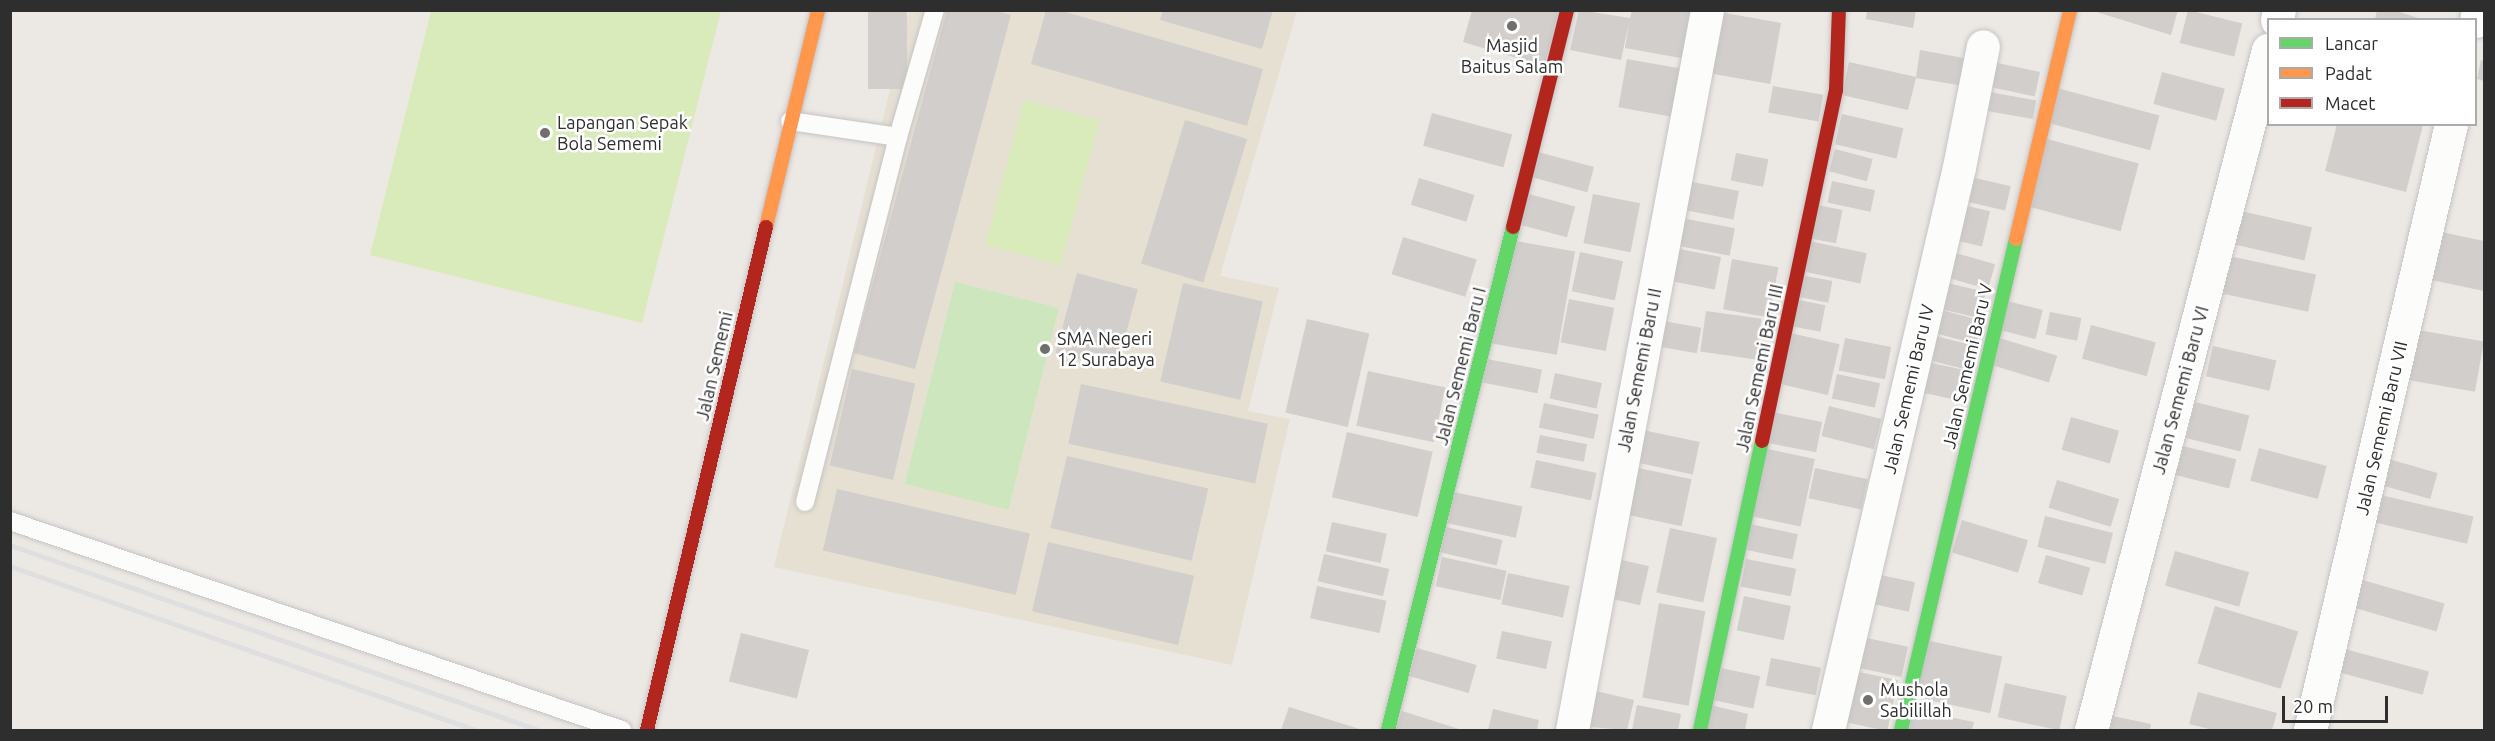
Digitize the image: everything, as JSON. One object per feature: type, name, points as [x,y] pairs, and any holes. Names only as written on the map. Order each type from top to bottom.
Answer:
[{"type":"street","name":"Jalan Sememi","points":[[647,730],[818,10]]},
{"type":"street","name":"Jalan Sememi Baru I","points":[[1388,730],[1567,10]]},
{"type":"street","name":"Jalan Sememi Baru II","points":[[1572,730],[1707,10]]},
{"type":"street","name":"Jalan Sememi Baru III","points":[[1700,730],[1836,90],[1839,10]]},
{"type":"street","name":"Jalan Sememi Baru V","points":[[1900,730],[2070,10]]},
{"type":"street","name":"Jalan Sememi Baru IV","points":[[1828,730],[1959,167],[1983,46]]},
{"type":"street","name":"Jalan Sememi Baru VI","points":[[2091,730],[2267,54]]},
{"type":"street","name":"Jalan Sememi Baru VII","points":[[2310,730],[2451,126]]},
{"type":"lane","points":[[805,502],[898,137],[935,10]]},
{"type":"lane","points":[[790,121],[898,137]]},
{"type":"lane","points":[[10,521],[622,730]]},
{"type":"shaded area","name":"SMA Negeri 12 Surabaya","points":[[909,11],[1297,11],[1220,276],[1279,288],[1248,411],[1290,419],[1232,665],[774,567]]},
{"type":"green space","name":"Lapangan Sepak Bola Sememi","points":[[431,11],[721,11],[642,323],[370,255]]},
{"type":"green space","points":[[1024,100],[1099,120],[1061,265],[985,245]]},
{"type":"green space","points":[[955,282],[1059,308],[1009,510],[905,484]]},
{"type":"building","points":[[868,10],[907,10],[907,89],[868,89]]},
{"type":"building","points":[[947,10],[993,10],[1011,15],[915,369],[854,353]]},
{"type":"building","points":[[1046,10],[1059,10],[1263,69],[1247,126],[1031,64]]},
{"type":"building","points":[[1163,10],[1273,10],[1262,49],[1160,20]]},
{"type":"building","name":"Masjid Baitus Salam","points":[[1472,10],[1562,10],[1544,66],[1463,42]]},
{"type":"building","points":[[1579,10],[1630,18],[1632,10],[1694,10],[1686,59],[1625,48],[1629,22],[1621,60],[1570,50]]},
{"type":"building","points":[[1867,10],[1916,10],[1913,28],[1866,19]]},
{"type":"building","points":[[2090,10],[2178,10],[2171,35]]},
{"type":"building","points":[[2188,10],[2242,24],[2234,57],[2180,43]]},
{"type":"building","points":[[2377,10],[2394,10],[2418,18],[2375,18]]},
{"type":"building","points":[[1719,12],[1781,23],[1770,84],[1708,73]]},
{"type":"building","points":[[1920,50],[1969,59],[1964,86],[1916,78],[1908,110],[1842,95],[1849,62],[1916,77]]},
{"type":"building","points":[[1627,59],[1686,69],[1678,118],[1618,107]]},
{"type":"building","points":[[2481,60],[2484,61],[2484,81],[2477,79]]},
{"type":"building","points":[[1993,62],[2040,72],[2035,96],[1988,86]]},
{"type":"building","points":[[2162,72],[2225,89],[2216,121],[2153,104]]},
{"type":"building","points":[[1773,86],[1823,95],[1819,121],[1768,113]]},
{"type":"building","points":[[2057,88],[2159,115],[2150,150],[2048,123]]},
{"type":"building","points":[[1989,92],[2036,100],[2033,119],[1986,111]]},
{"type":"building","points":[[1432,113],[1512,134],[1503,167],[1423,146]]},
{"type":"building","points":[[1842,114],[1903,128],[1896,158],[1835,144]]},
{"type":"building","points":[[1185,120],[1247,139],[1203,282],[1141,263]]},
{"type":"building","points":[[2336,126],[2423,126],[2406,192],[2325,171]]},
{"type":"building","points":[[2047,139],[2139,164],[2121,231],[2029,207]]},
{"type":"building","points":[[1835,149],[1873,159],[1867,181],[1829,171]]},
{"type":"building","points":[[1538,152],[1594,167],[1587,192],[1531,177]]},
{"type":"building","points":[[1736,153],[1768,159],[1763,187],[1731,180]]},
{"type":"building","points":[[1962,175],[2011,186],[2005,211],[1956,199]]},
{"type":"building","points":[[1419,178],[1474,195],[1466,222],[1411,205]]},
{"type":"building","points":[[1682,180],[1739,191],[1733,220],[1676,208]]},
{"type":"building","points":[[1832,181],[1875,190],[1870,212],[1827,203]]},
{"type":"building","points":[[1525,193],[1575,206],[1567,237],[1517,224]]},
{"type":"building","points":[[1593,194],[1640,203],[1631,252],[1583,243]]},
{"type":"building","points":[[1954,203],[1990,211],[1982,246],[1946,238]]},
{"type":"building","points":[[1812,204],[1842,210],[1836,243],[1806,237]]},
{"type":"building","points":[[2237,210],[2312,227],[2304,260],[2229,243]]},
{"type":"building","points":[[1677,217],[1735,228],[1730,256],[1672,244]]},
{"type":"building","points":[[2432,230],[2484,241],[2484,291],[2422,278]]},
{"type":"building","points":[[1403,237],[1477,260],[1465,297],[1392,274]]},
{"type":"building","points":[[1510,240],[1575,251],[1557,355],[1492,343]]},
{"type":"building","points":[[1809,241],[1867,253],[1860,284],[1803,271]]},
{"type":"building","points":[[1669,247],[1721,257],[1715,290],[1663,279]]},
{"type":"building","points":[[1949,251],[1995,264],[1988,289],[1942,276]]},
{"type":"building","points":[[1580,252],[1623,261],[1615,300],[1572,291]]},
{"type":"building","points":[[2224,255],[2316,275],[2308,312],[2216,292]]},
{"type":"building","points":[[1732,259],[1778,267],[1769,317],[1723,309]]},
{"type":"building","points":[[1077,273],[1138,289],[1116,369],[1056,353]]},
{"type":"building","points":[[1801,275],[1832,281],[1828,303],[1797,297]]},
{"type":"building","points":[[1943,282],[1986,292],[1980,318],[1937,308]]},
{"type":"building","points":[[1183,283],[1263,301],[1240,400],[1160,381]]},
{"type":"building","points":[[1569,299],[1614,308],[1606,351],[1561,342]]},
{"type":"building","points":[[1793,299],[1825,305],[1820,332],[1788,326]]},
{"type":"building","points":[[2003,300],[2043,310],[2036,339],[1996,329]]},
{"type":"building","points":[[1938,309],[1982,321],[1976,344],[1932,332]]},
{"type":"building","points":[[1706,311],[1761,319],[1756,359],[1700,352]]},
{"type":"building","points":[[2050,312],[2081,318],[2077,341],[2046,335]]},
{"type":"building","points":[[1307,319],[1369,333],[1348,427],[1285,413]]},
{"type":"building","points":[[1652,319],[1701,328],[1697,353],[1647,345]]},
{"type":"building","points":[[2091,325],[2156,342],[2147,376],[2082,359]]},
{"type":"building","points":[[2407,328],[2484,342],[2475,392],[2398,378]]},
{"type":"building","points":[[1786,332],[1840,344],[1828,395],[1774,383]]},
{"type":"building","points":[[1927,334],[1979,347],[1973,371],[1921,358]]},
{"type":"building","points":[[1996,337],[2057,356],[2049,382],[1988,364]]},
{"type":"building","points":[[1845,338],[1891,347],[1885,379],[1839,370]]},
{"type":"building","points":[[2213,346],[2276,361],[2269,391],[2206,376]]},
{"type":"building","points":[[1487,359],[1542,370],[1537,393],[1482,383]]},
{"type":"building","points":[[1927,362],[1969,371],[1963,401],[1921,392]]},
{"type":"building","points":[[852,369],[915,384],[893,480],[830,465]]},
{"type":"building","points":[[1368,371],[1445,387],[1434,442],[1356,426]]},
{"type":"building","points":[[1555,373],[1602,383],[1597,408],[1550,398]]},
{"type":"building","points":[[1837,374],[1880,383],[1875,408],[1832,398]]},
{"type":"building","points":[[1081,384],[1268,424],[1255,483],[1068,444]]},
{"type":"building","points":[[2195,402],[2249,416],[2240,451],[2186,438]]},
{"type":"building","points":[[1544,403],[1599,415],[1594,439],[1539,427]]},
{"type":"building","points":[[1829,406],[1881,419],[1874,449],[1822,436]]},
{"type":"building","points":[[1771,412],[1822,422],[1816,452],[1765,442]]},
{"type":"building","points":[[2071,417],[2119,431],[2110,463],[2062,450]]},
{"type":"building","points":[[1638,429],[1700,442],[1693,474],[1631,461]]},
{"type":"building","points":[[1347,432],[1433,452],[1418,517],[1332,497]]},
{"type":"building","points":[[1540,435],[1587,444],[1584,462],[1537,453]]},
{"type":"building","points":[[2183,446],[2236,459],[2229,488],[2176,475]]},
{"type":"building","points":[[1763,448],[1815,459],[1800,527],[1749,515]]},
{"type":"building","points":[[2259,448],[2327,466],[2318,499],[2250,481]]},
{"type":"building","points":[[1067,456],[1208,489],[1192,561],[1050,528]]},
{"type":"building","points":[[2378,456],[2438,473],[2430,499],[2371,482]]},
{"type":"building","points":[[1536,460],[1597,473],[1591,500],[1530,487]]},
{"type":"building","points":[[1629,466],[1692,479],[1682,526],[1619,513]]},
{"type":"building","points":[[1815,468],[1868,479],[1861,510],[1809,498]]},
{"type":"building","points":[[2057,480],[2119,499],[2111,527],[2049,508]]},
{"type":"building","points":[[837,489],[1030,534],[1016,595],[823,550]]},
{"type":"building","points":[[1454,492],[1522,507],[1516,538],[1447,523]]},
{"type":"building","points":[[2376,494],[2473,516],[2467,544],[2370,521]]},
{"type":"building","points":[[2045,516],[2113,533],[2105,564],[2037,547]]},
{"type":"building","points":[[1962,520],[2028,540],[2018,573],[1952,553]]},
{"type":"building","points":[[1332,522],[1387,534],[1381,563],[1326,551]]},
{"type":"building","points":[[1750,524],[1798,534],[1793,560],[1745,549]]},
{"type":"building","points":[[1446,527],[1503,540],[1497,565],[1440,552]]},
{"type":"building","points":[[1670,528],[1717,538],[1703,603],[1656,593]]},
{"type":"building","points":[[1048,542],[1194,576],[1178,645],[1032,611]]},
{"type":"building","points":[[2175,551],[2249,572],[2239,607],[2165,586]]},
{"type":"building","points":[[1324,554],[1389,569],[1383,596],[1318,581]]},
{"type":"building","points":[[2046,555],[2090,568],[2082,596],[2038,583]]},
{"type":"building","points":[[1442,557],[1507,571],[1500,600],[1436,586]]},
{"type":"building","points":[[1609,557],[1649,566],[1640,605],[1600,596]]},
{"type":"building","points":[[1746,559],[1796,569],[1791,596],[1741,586]]},
{"type":"building","points":[[1508,573],[1570,586],[1563,617],[1501,604]]},
{"type":"building","points":[[1871,573],[1915,582],[1909,612],[1865,602]]},
{"type":"building","points":[[2359,579],[2445,604],[2437,631],[2351,607]]},
{"type":"building","points":[[1317,586],[1386,601],[1380,633],[1310,618]]},
{"type":"building","points":[[1744,596],[1791,606],[1784,640],[1737,630]]},
{"type":"building","points":[[1659,603],[1705,611],[1689,706],[1642,698]]},
{"type":"building","points":[[2215,606],[2298,631],[2281,689],[2197,663]]},
{"type":"building","points":[[1502,631],[1552,642],[1546,669],[1496,658]]},
{"type":"building","points":[[741,633],[809,650],[797,698],[729,682]]},
{"type":"building","points":[[1862,637],[1908,647],[1902,677],[1856,667]]},
{"type":"building","points":[[1925,640],[2002,656],[1990,713],[1913,697]]},
{"type":"building","points":[[1417,648],[1477,665],[1469,693],[1409,676]]},
{"type":"building","points":[[2341,648],[2429,672],[2423,695],[2335,671]]},
{"type":"building","points":[[1771,658],[1821,668],[1816,695],[1766,685]]},
{"type":"building","points":[[1721,668],[1760,676],[1753,709],[1714,700]]},
{"type":"building","name":"Mushola Sabilillah","points":[[1850,670],[1898,680],[1887,730],[1839,721]]},
{"type":"building","points":[[2005,683],[2067,696],[2059,730],[1998,717]]},
{"type":"building","points":[[1583,688],[1634,700],[1627,730],[1575,726]]},
{"type":"building","points":[[2198,692],[2277,713],[2272,730],[2213,730],[2189,724]]},
{"type":"building","points":[[1637,705],[1681,714],[1678,730],[1632,730]]},
{"type":"building","points":[[1710,705],[1748,714],[1745,730],[1705,730]]},
{"type":"building","points":[[1289,707],[1363,730],[1281,730]]},
{"type":"building","points":[[1493,709],[1539,720],[1537,730],[1488,730]]},
{"type":"building","points":[[1913,710],[1974,722],[1972,730],[1909,730]]},
{"type":"building","points":[[1402,711],[1462,730],[1395,730]]},
{"type":"building","points":[[2103,714],[2151,724],[2150,730],[2099,730]]},
{"type":"railway","points":[[10,545],[539,730]]},
{"type":"railway","points":[[10,566],[477,730]]},
{"type":"traffic: fast","points":[[1388,730],[1513,227]]},
{"type":"traffic: fast","points":[[1901,730],[2016,239]]},
{"type":"traffic: fast","points":[[1700,730],[1762,441]]},
{"type":"traffic: slow","points":[[766,227],[818,10]]},
{"type":"traffic: slow","points":[[2016,239],[2070,10]]},
{"type":"traffic: jam","points":[[1513,227],[1567,10]]},
{"type":"traffic: jam","points":[[1762,441],[1836,90],[1839,10]]},
{"type":"traffic: jam","points":[[647,730],[766,227]]},
{"type":"place","name":"Masjid Baitus Salam","points":[[1512,26]]},
{"type":"place","name":"Lapangan Sepak Bola Sememi","points":[[545,133]]},
{"type":"place","name":"SMA Negeri 12 Surabaya","points":[[1045,349]]},
{"type":"place","name":"Mushola Sabilillah","points":[[1868,700]]}]
